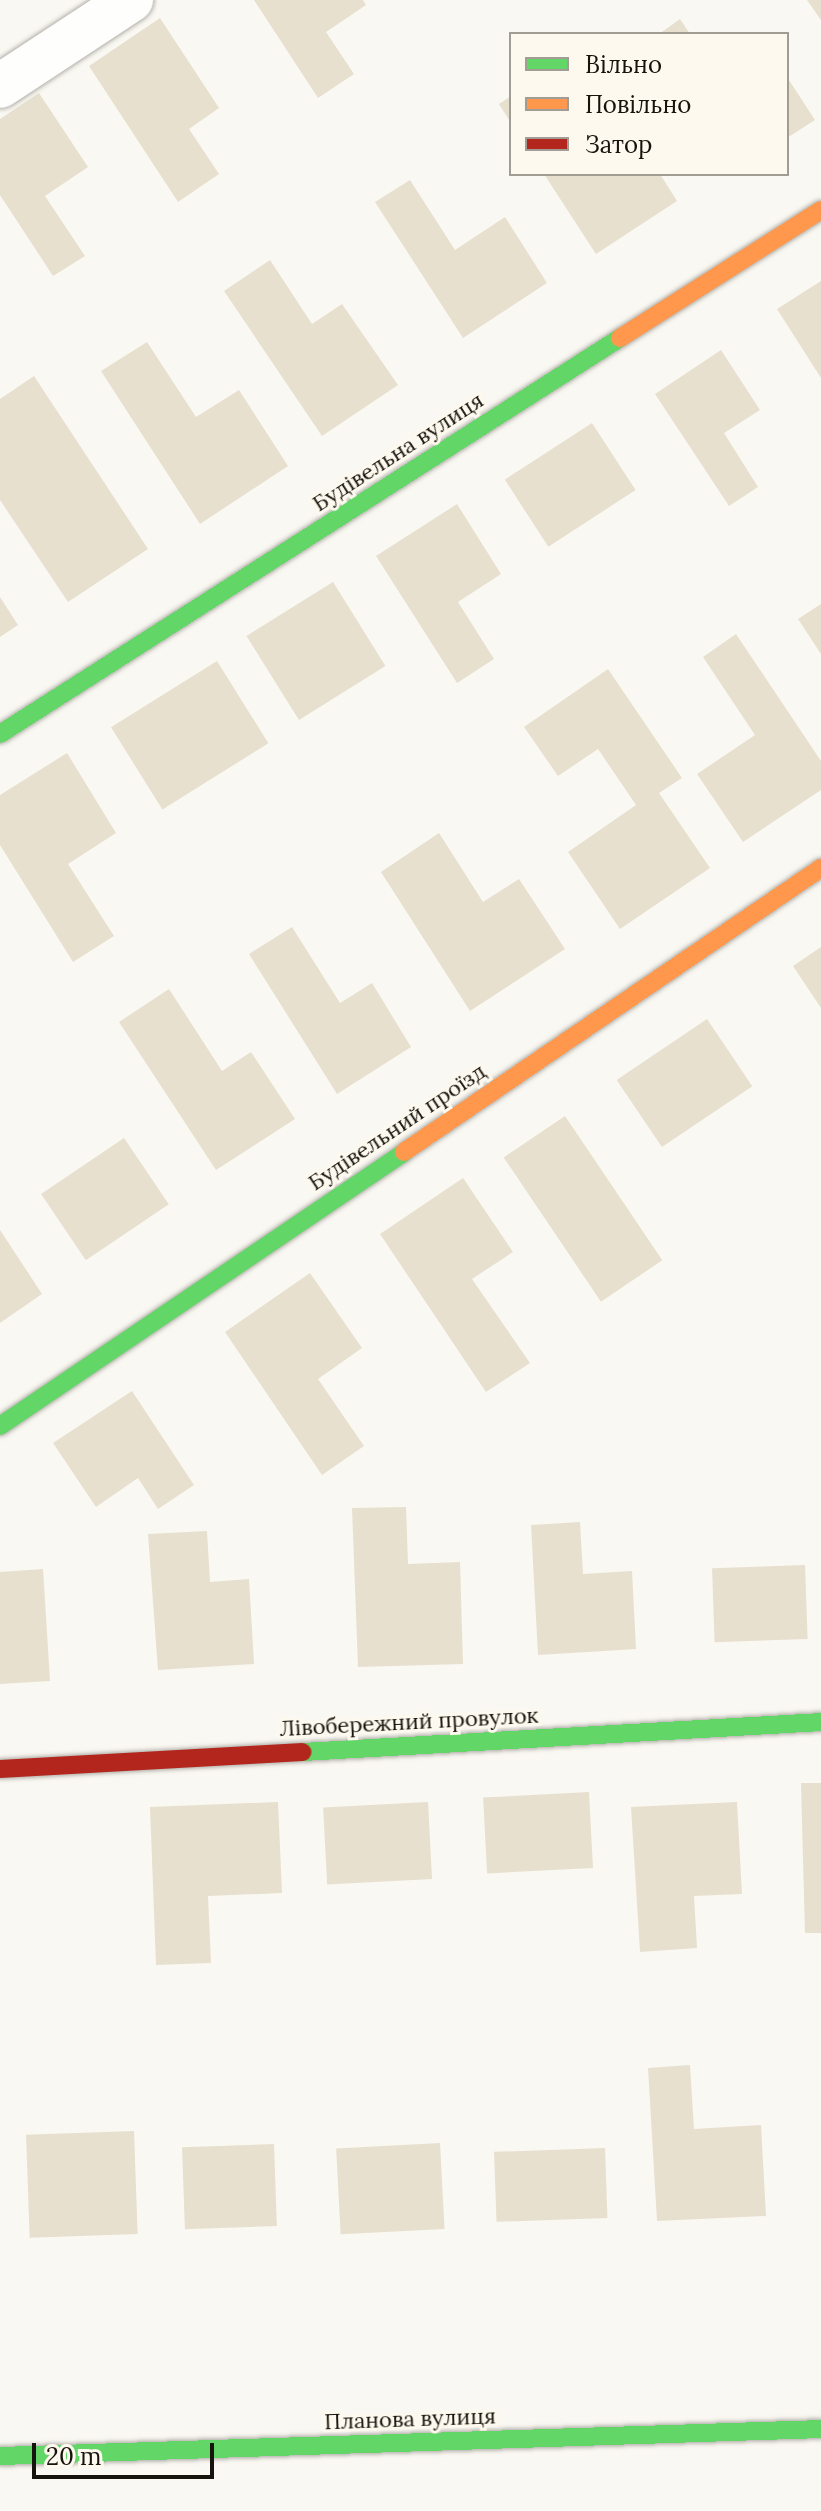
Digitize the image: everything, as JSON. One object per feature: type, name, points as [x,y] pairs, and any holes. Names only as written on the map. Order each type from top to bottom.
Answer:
[{"type":"street","points":[[0,86],[131,0]]},
{"type":"street","name":"Будівельна вулиця","points":[[0,734],[821,210]]},
{"type":"street","name":"Будівельний проїзд","points":[[0,1426],[821,868]]},
{"type":"street","name":"Лівобережний провулок","points":[[0,1769],[821,1722]]},
{"type":"street","name":"Планова вулиця","points":[[0,2456],[821,2429]]},
{"type":"building","points":[[254,0],[363,0],[366,5],[326,32],[354,74],[318,98]]},
{"type":"building","points":[[807,0],[821,0],[821,20]]},
{"type":"building","points":[[160,18],[219,108],[189,129],[219,174],[178,202],[89,66]]},
{"type":"building","points":[[680,19],[689,32],[662,32]]},
{"type":"building","points":[[789,80],[815,120],[789,137]]},
{"type":"building","points":[[39,93],[88,167],[45,196],[85,256],[53,276],[0,195],[0,119]]},
{"type":"building","points":[[509,97],[509,120],[499,104]]},
{"type":"building","points":[[545,176],[661,176],[677,201],[596,254]]},
{"type":"building","points":[[410,180],[455,250],[505,217],[547,283],[463,338],[375,202]]},
{"type":"building","points":[[270,260],[312,324],[342,304],[398,385],[322,436],[224,291]]},
{"type":"building","points":[[821,281],[821,378],[777,309]]},
{"type":"building","points":[[147,342],[196,417],[239,390],[288,466],[200,524],[101,371]]},
{"type":"building","points":[[721,350],[760,410],[724,433],[758,487],[729,506],[655,394]]},
{"type":"building","points":[[34,376],[148,549],[68,602],[0,500],[0,399]]},
{"type":"building","points":[[592,423],[636,490],[548,547],[505,480]]},
{"type":"building","points":[[457,504],[501,574],[458,602],[494,659],[457,683],[376,556]]},
{"type":"building","points":[[333,582],[385,666],[299,720],[246,636]]},
{"type":"building","points":[[0,597],[18,625],[0,637]]},
{"type":"building","points":[[821,604],[821,654],[798,619]]},
{"type":"building","points":[[736,634],[821,761],[821,790],[743,842],[697,774],[755,735],[703,657]]},
{"type":"building","points":[[217,661],[268,743],[162,810],[111,727]]},
{"type":"building","points":[[608,669],[682,778],[659,793],[710,868],[620,929],[568,852],[636,805],[598,749],[558,776],[524,727]]},
{"type":"building","points":[[67,753],[116,833],[68,864],[114,936],[73,962],[0,845],[0,795]]},
{"type":"building","points":[[439,833],[483,902],[519,879],[565,949],[470,1011],[381,872]]},
{"type":"building","points":[[292,927],[340,1003],[372,983],[411,1047],[337,1094],[249,954]]},
{"type":"building","points":[[821,947],[821,1008],[793,966]]},
{"type":"building","points":[[169,989],[222,1071],[251,1052],[295,1119],[216,1170],[119,1022]]},
{"type":"building","points":[[707,1019],[752,1086],[662,1147],[617,1080]]},
{"type":"building","points":[[565,1116],[662,1260],[601,1302],[504,1157]]},
{"type":"building","points":[[124,1138],[169,1204],[86,1260],[41,1194]]},
{"type":"building","points":[[463,1178],[513,1252],[472,1279],[530,1363],[486,1392],[380,1234]]},
{"type":"building","points":[[0,1230],[42,1294],[0,1323]]},
{"type":"building","points":[[310,1273],[362,1348],[318,1379],[364,1446],[322,1475],[225,1332]]},
{"type":"building","points":[[132,1391],[194,1485],[158,1509],[138,1478],[96,1507],[53,1443]]},
{"type":"building","points":[[406,1507],[408,1564],[460,1562],[463,1664],[358,1667],[352,1508]]},
{"type":"building","points":[[580,1522],[583,1574],[632,1571],[636,1649],[538,1655],[531,1525]]},
{"type":"building","points":[[207,1531],[210,1582],[249,1579],[254,1664],[158,1670],[148,1534]]},
{"type":"building","points":[[805,1565],[808,1639],[715,1642],[712,1568]]},
{"type":"building","points":[[43,1569],[50,1681],[0,1684],[0,1572]]},
{"type":"building","points":[[801,1783],[821,1783],[821,1933],[805,1933]]},
{"type":"building","points":[[589,1792],[593,1868],[487,1873],[483,1798]]},
{"type":"building","points":[[278,1802],[282,1893],[208,1896],[211,1963],[156,1965],[150,1807]]},
{"type":"building","points":[[428,1802],[432,1879],[327,1884],[323,1807]]},
{"type":"building","points":[[737,1802],[742,1894],[694,1896],[697,1948],[640,1952],[631,1807]]},
{"type":"building","points":[[690,2065],[694,2129],[761,2125],[766,2216],[657,2221],[648,2068]]},
{"type":"building","points":[[134,2131],[138,2234],[30,2238],[26,2135]]},
{"type":"building","points":[[440,2143],[445,2229],[341,2234],[336,2148]]},
{"type":"building","points":[[274,2144],[277,2226],[185,2229],[182,2147]]},
{"type":"building","points":[[605,2148],[607,2218],[497,2222],[494,2152]]},
{"type":"traffic: fast","points":[[0,734],[620,338]]},
{"type":"traffic: fast","points":[[0,1426],[404,1152]]},
{"type":"traffic: fast","points":[[303,1752],[821,1722]]},
{"type":"traffic: fast","points":[[0,2456],[821,2429]]},
{"type":"traffic: slow","points":[[620,338],[821,210]]},
{"type":"traffic: slow","points":[[404,1152],[821,868]]},
{"type":"traffic: jam","points":[[0,1769],[303,1752]]}]
